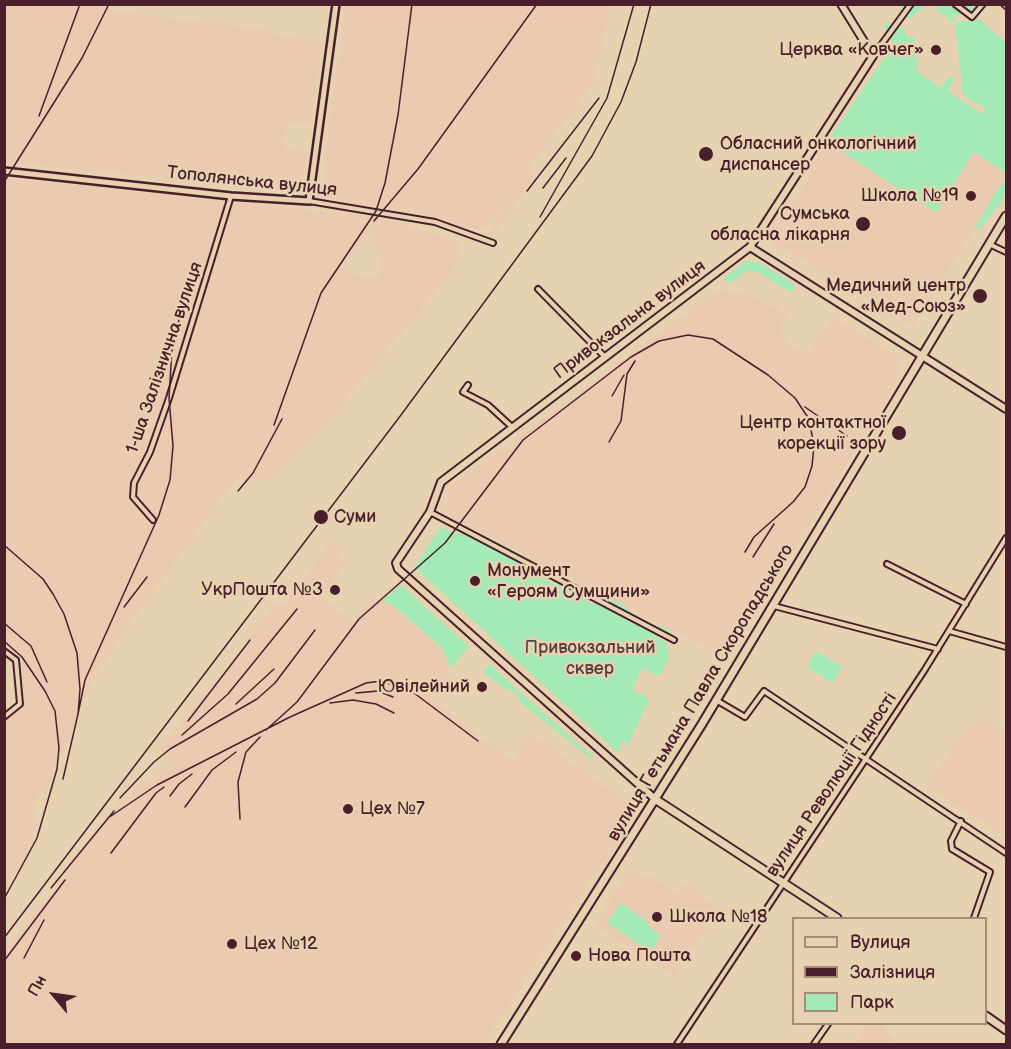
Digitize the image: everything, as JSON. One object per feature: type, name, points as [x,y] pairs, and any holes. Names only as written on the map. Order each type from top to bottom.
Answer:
[{"type":"main road","points":[[841,4],[873,56]]},
{"type":"main road","name":"Привокзальна вулиця","points":[[430,512],[441,482],[750,247],[873,56]]},
{"type":"main road","name":"вулиця Гетьмана Павла Скоропадського","points":[[501,1044],[716,700],[1006,216]]},
{"type":"main road","points":[[750,247],[1006,409]]},
{"type":"main road","points":[[430,512],[397,559],[398,569],[655,800],[835,917]]},
{"type":"main road","points":[[987,1017],[1006,1030]]},
{"type":"street","points":[[309,201],[336,4]]},
{"type":"street","points":[[873,56],[911,4]]},
{"type":"street","points":[[955,4],[972,17],[983,4]]},
{"type":"street","name":"Тополянська вулиця","points":[[4,171],[231,196],[309,201],[435,222],[493,243]]},
{"type":"street","name":"1-ша Залізнична вулиця","points":[[153,520],[133,497],[134,483],[150,452],[169,398],[231,196]]},
{"type":"street","points":[[989,244],[1006,252]]},
{"type":"street","points":[[538,289],[605,357]]},
{"type":"street","points":[[468,385],[463,392],[488,405],[512,427]]},
{"type":"street","points":[[430,512],[674,640]]},
{"type":"street","name":"вулиця Революції Гідності","points":[[677,1044],[938,649],[1006,538]]},
{"type":"street","points":[[887,564],[966,604]]},
{"type":"street","points":[[773,606],[938,649]]},
{"type":"street","points":[[949,631],[1006,647]]},
{"type":"street","points":[[4,651],[16,660],[20,704],[4,717]]},
{"type":"street","points":[[716,700],[745,717],[764,691],[866,757],[1006,853]]},
{"type":"street","points":[[961,821],[951,840],[952,849],[990,872],[974,917]]},
{"type":"street","points":[[814,1044],[827,1025]]},
{"type":"shaded area","points":[[5,4],[109,5],[109,11],[258,29],[322,42],[311,124],[287,121],[284,149],[307,152],[301,192],[5,162]]},
{"type":"shaded area","points":[[345,5],[611,5],[594,82],[530,168],[535,172],[524,193],[494,234],[489,231],[518,185],[483,231],[421,213],[320,197]]},
{"type":"shaded area","name":"Сумська обласна лікарня","points":[[826,142],[858,161],[974,152],[1006,173],[1006,178],[913,327],[782,247],[779,250],[770,244],[773,239],[767,235],[788,203],[792,205],[812,171],[809,168]]},
{"type":"shaded area","points":[[5,178],[383,218],[461,242],[454,269],[332,417],[267,480],[236,479],[114,646],[87,692],[46,794],[39,792],[34,823],[38,824],[23,860],[5,886],[5,717],[20,704],[16,660],[4,651]],"holes":[[[377,228],[374,252],[381,253],[379,277],[350,274],[340,268],[364,238]]]},
{"type":"shaded area","points":[[719,289],[754,297],[772,308],[777,300],[781,303],[777,311],[783,315],[787,309],[790,311],[780,327],[786,341],[807,355],[833,317],[900,358],[900,378],[727,659],[450,516],[446,490],[678,319],[695,310],[695,306]]},
{"type":"shaded area","points":[[330,543],[342,552],[338,558],[346,564],[321,597],[353,621],[374,597],[393,608],[439,648],[446,659],[448,674],[430,698],[512,760],[532,733],[637,811],[483,1044],[5,1044],[4,952],[68,872],[64,869],[111,811],[132,790],[170,766],[160,747],[202,699],[277,601],[283,605]]},
{"type":"shaded area","points":[[981,717],[1006,733],[1005,837],[925,786],[960,739]]},
{"type":"shaded area","name":"Школа №18","points":[[630,869],[645,880],[649,875],[677,894],[684,884],[720,909],[674,977],[595,925]]},
{"type":"shaded area","points":[[867,1025],[887,1025],[884,1031],[894,1038],[891,1044],[854,1044]]},
{"type":"green space","points":[[966,4],[972,7],[987,5],[979,16],[970,13],[952,15],[956,18],[953,23],[946,18],[947,15],[939,13],[935,5],[927,5],[909,19],[899,14],[902,5]]},
{"type":"green space","points":[[978,18],[1006,43],[1006,173],[974,152],[936,213],[827,142],[891,48],[896,45],[886,36],[884,27],[887,22],[903,28],[908,38],[914,35],[918,73],[941,87],[949,76],[954,79],[948,91],[982,114],[986,109],[963,95],[955,23]]},
{"type":"green space","points":[[1006,181],[1004,199],[980,229],[975,227],[999,187]]},
{"type":"green space","points":[[746,261],[758,262],[794,284],[792,293],[757,272],[747,271],[730,283],[723,278]]},
{"type":"green space","name":"Привокзальний сквер","points":[[441,527],[456,534],[464,528],[473,530],[529,559],[532,564],[525,570],[556,585],[559,582],[565,584],[573,592],[585,595],[585,600],[594,605],[600,599],[609,599],[623,605],[642,620],[671,631],[671,637],[668,638],[655,636],[666,642],[669,657],[660,676],[642,668],[632,690],[649,699],[629,744],[622,741],[618,753],[414,567]]},
{"type":"green space","points":[[401,585],[469,647],[450,669],[448,659],[440,646],[394,606],[383,600]]},
{"type":"green space","points":[[816,651],[842,667],[833,683],[807,667]]},
{"type":"green space","points":[[489,664],[593,757],[591,759],[518,700],[520,697],[509,689],[506,690],[483,672]]},
{"type":"green space","points":[[621,903],[647,921],[647,925],[661,936],[650,952],[607,923]]},
{"type":"railway","points":[[39,116],[80,4]]},
{"type":"railway","points":[[4,182],[82,58],[109,4]]},
{"type":"railway","points":[[274,425],[321,293],[376,211],[385,183],[398,115],[412,4]]},
{"type":"railway","points":[[374,221],[418,169],[537,4]]},
{"type":"railway","points":[[540,217],[607,98],[634,4]]},
{"type":"railway","points":[[4,938],[401,415],[592,156],[621,102],[636,62],[651,4]]},
{"type":"railway","points":[[527,191],[599,98]]},
{"type":"railway","points":[[543,188],[566,158]]},
{"type":"railway","points":[[78,714],[85,680],[159,515],[170,480],[173,446],[169,398],[172,349],[182,307]]},
{"type":"railway","points":[[266,730],[297,702],[359,619],[445,543],[523,440],[631,357],[659,341],[688,335],[713,339],[768,375],[795,398],[809,419],[814,446],[812,466],[805,487],[793,502],[754,537],[745,552]]},
{"type":"railway","points":[[609,442],[621,421],[627,374],[635,361]]},
{"type":"railway","points":[[612,396],[624,375]]},
{"type":"railway","points":[[805,407],[847,436]]},
{"type":"railway","points":[[238,491],[253,473],[282,419]]},
{"type":"railway","points":[[753,557],[774,524]]},
{"type":"railway","points":[[4,545],[43,579],[64,614],[77,653],[80,689],[78,714],[63,779]]},
{"type":"railway","points":[[124,607],[147,577]]},
{"type":"railway","points":[[182,735],[228,694],[297,609]]},
{"type":"railway","points":[[4,623],[31,646],[47,682]]},
{"type":"railway","points":[[120,798],[154,762],[170,749],[257,699],[275,683],[315,630]]},
{"type":"railway","points":[[188,721],[250,640]]},
{"type":"railway","points":[[4,641],[22,657],[45,691],[55,711],[59,748],[57,769],[37,838],[4,899]]},
{"type":"railway","points":[[236,704],[274,669]]},
{"type":"railway","points":[[108,818],[157,785],[290,717],[366,683],[381,681],[410,690],[478,741]]},
{"type":"railway","points":[[356,693],[378,691],[393,697]]},
{"type":"railway","points":[[330,703],[353,700],[376,704],[394,713]]},
{"type":"railway","points":[[240,819],[238,782],[246,752],[260,737]]},
{"type":"railway","points":[[185,807],[212,770],[236,752]]},
{"type":"railway","points":[[170,796],[179,784],[192,774]]},
{"type":"railway","points":[[111,853],[156,793],[164,787]]},
{"type":"railway","points":[[51,888],[114,811]]},
{"type":"railway","points":[[4,961],[65,880]]},
{"type":"railway","points":[[24,958],[44,920]]},
{"type":"place","name":"Церква «Ковчег»","points":[[936,50]]},
{"type":"place","name":"Обласний онкологічний диспансер","points":[[706,154]]},
{"type":"place","name":"Школа №19","points":[[971,196]]},
{"type":"place","name":"Сумська обласна лікарня","points":[[863,224]]},
{"type":"place","name":"Медичний центр «Мед-Союз»","points":[[980,296]]},
{"type":"place","name":"Центр контактної корекції зору","points":[[899,433]]},
{"type":"place","name":"Суми","points":[[321,517]]},
{"type":"place","name":"Монумент «Героям Сумщини»","points":[[475,581]]},
{"type":"place","name":"УкрПошта №3","points":[[335,590]]},
{"type":"place","name":"Ювілейний","points":[[482,687]]},
{"type":"place","name":"Цех №7","points":[[348,809]]},
{"type":"place","name":"Школа №18","points":[[657,917]]},
{"type":"place","name":"Цех №12","points":[[232,944]]},
{"type":"place","name":"Нова Пошта","points":[[576,956]]}]
